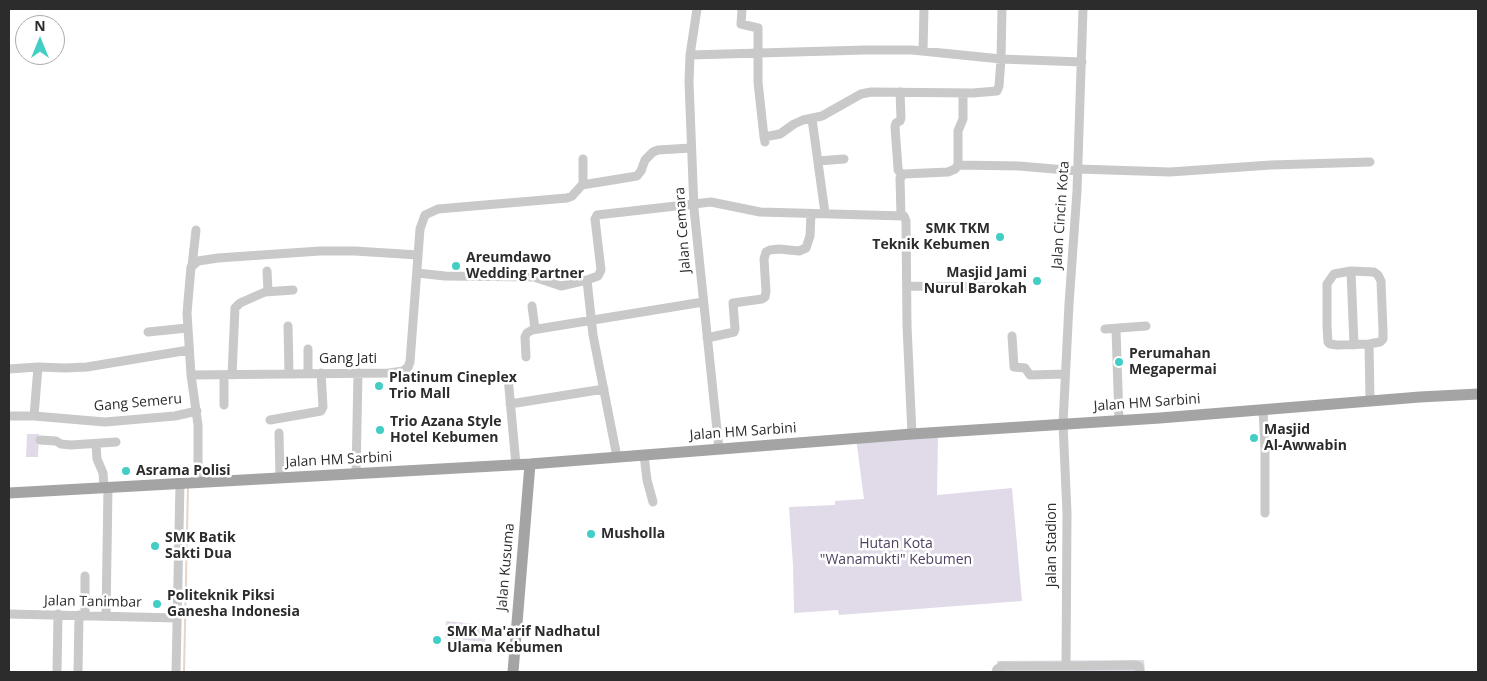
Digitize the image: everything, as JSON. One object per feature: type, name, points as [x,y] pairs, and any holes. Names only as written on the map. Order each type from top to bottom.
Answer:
[{"type":"main road","name":"Jalan HM Sarbini","points":[[9,493],[516,465],[912,434],[1478,394]]},
{"type":"main road","name":"Jalan Kusuma","points":[[513,672],[530,464]]},
{"type":"street","name":"Jalan Cemara","points":[[697,9],[690,55],[691,148],[703,302],[719,449]]},
{"type":"street","points":[[742,9],[741,24],[758,28],[758,82],[764,140],[780,134],[794,124],[822,116],[861,94],[871,92],[997,90],[1001,59],[1002,9]]},
{"type":"street","points":[[923,51],[924,9]]},
{"type":"street","name":"Jalan Cincin Kota","points":[[1063,424],[1078,170],[1083,9]]},
{"type":"street","points":[[690,55],[912,50],[1001,59],[1082,62]]},
{"type":"street","points":[[900,92],[901,118],[895,127],[898,168],[902,175],[900,178],[901,216]]},
{"type":"street","points":[[958,166],[958,131],[963,119],[963,92]]},
{"type":"street","points":[[812,119],[825,214]]},
{"type":"street","points":[[691,148],[662,149],[653,152],[645,160],[639,174],[634,177],[584,184],[572,196],[567,198],[438,209],[425,215],[422,220],[417,273],[445,276],[534,277],[561,286],[586,280],[598,276],[601,270],[596,216],[694,203],[710,202],[760,212],[901,216],[906,221],[912,434]]},
{"type":"street","points":[[582,159],[584,184]]},
{"type":"street","points":[[818,161],[844,159]]},
{"type":"street","points":[[902,175],[948,172],[958,166],[1019,166],[1078,170],[1170,172],[1271,165],[1370,162]]},
{"type":"street","points":[[707,338],[734,332],[733,304],[765,297],[764,259],[766,252],[779,249],[798,251],[806,248],[810,236],[812,214]]},
{"type":"street","points":[[196,230],[188,290],[188,328],[191,375],[197,411]]},
{"type":"street","points":[[192,266],[198,261],[218,258],[311,252],[355,251],[418,255]]},
{"type":"street","points":[[267,271],[268,291]]},
{"type":"street","points":[[1351,272],[1354,345]]},
{"type":"street","points":[[1374,272],[1381,280],[1383,339],[1380,342],[1369,344],[1330,344],[1327,326],[1327,284],[1334,274],[1374,272]]},
{"type":"street","name":"Gang Jati","points":[[191,375],[403,371],[410,362],[417,273]]},
{"type":"street","points":[[586,280],[591,321],[617,457]]},
{"type":"street","points":[[907,286],[999,286]]},
{"type":"street","points":[[224,405],[235,308],[248,299],[268,291],[293,290]]},
{"type":"street","points":[[526,357],[525,335],[535,329],[703,302]]},
{"type":"street","points":[[532,306],[535,329]]},
{"type":"street","points":[[288,326],[289,373]]},
{"type":"street","points":[[1105,329],[1146,326]]},
{"type":"street","points":[[148,332],[188,328]]},
{"type":"street","points":[[1116,329],[1119,420]]},
{"type":"street","points":[[1012,336],[1014,366],[1025,368],[1030,375],[1066,374]]},
{"type":"street","points":[[1369,344],[1370,401]]},
{"type":"street","points":[[308,349],[308,373]]},
{"type":"street","points":[[9,369],[87,367],[189,350]]},
{"type":"street","points":[[34,416],[38,367]]},
{"type":"street","points":[[270,420],[321,410],[323,408],[322,373]]},
{"type":"street","points":[[356,474],[358,373]]},
{"type":"street","points":[[508,377],[516,465]]},
{"type":"street","points":[[510,404],[604,389]]},
{"type":"street","points":[[1263,410],[1265,513]]},
{"type":"street","name":"Gang Semeru","points":[[9,416],[34,416],[105,422],[175,416],[197,411],[177,618],[176,672]]},
{"type":"street","name":"Jalan Stadion","points":[[1063,424],[1066,513],[1066,666]]},
{"type":"street","points":[[279,433],[280,478]]},
{"type":"street","points":[[40,440],[56,441],[65,445],[116,442]]},
{"type":"street","points":[[96,444],[97,459],[104,473],[105,487],[106,616]]},
{"type":"street","points":[[644,455],[647,480],[653,502]]},
{"type":"street","points":[[78,672],[85,576]]},
{"type":"street","name":"Jalan Tanimbar","points":[[9,614],[177,618]]},
{"type":"street","points":[[57,672],[58,614]]},
{"type":"street","points":[[996,672],[996,669],[1002,666],[1135,664],[1139,666],[1140,672]]},
{"type":"green space","points":[[27,434],[39,434],[38,457],[26,457]]},
{"type":"green space","name":"Hutan Kota \"Wanamukti\" Kebumen","points":[[938,437],[937,495],[1012,488],[1022,601],[839,615],[838,610],[794,613],[789,507],[835,505],[835,501],[864,499],[856,438]]},
{"type":"green space","points":[[446,621],[486,625],[485,642],[445,638]]},
{"type":"green space","points":[[1144,660],[1145,672],[997,672],[997,661]]},
{"type":"waterway","points":[[184,672],[188,486]]},
{"type":"place","name":"SMK TKM Teknik Kebumen","points":[[1000,237]]},
{"type":"place","name":"Areumdawo Wedding Partner","points":[[456,266]]},
{"type":"place","name":"Masjid Jami Nurul Barokah","points":[[1037,281]]},
{"type":"place","name":"Perumahan Megapermai","points":[[1119,362]]},
{"type":"place","name":"Platinum Cineplex Trio Mall","points":[[379,386]]},
{"type":"place","name":"Trio Azana Style Hotel Kebumen","points":[[380,430]]},
{"type":"place","name":"Masjid Al-Awwabin","points":[[1254,438]]},
{"type":"place","name":"Asrama Polisi","points":[[126,471]]},
{"type":"place","name":"Musholla","points":[[591,534]]},
{"type":"place","name":"SMK Batik Sakti Dua","points":[[155,546]]},
{"type":"place","name":"Politeknik Piksi Ganesha Indonesia","points":[[157,604]]},
{"type":"place","name":"SMK Ma'arif Nadhatul Ulama Kebumen","points":[[437,640]]}]
